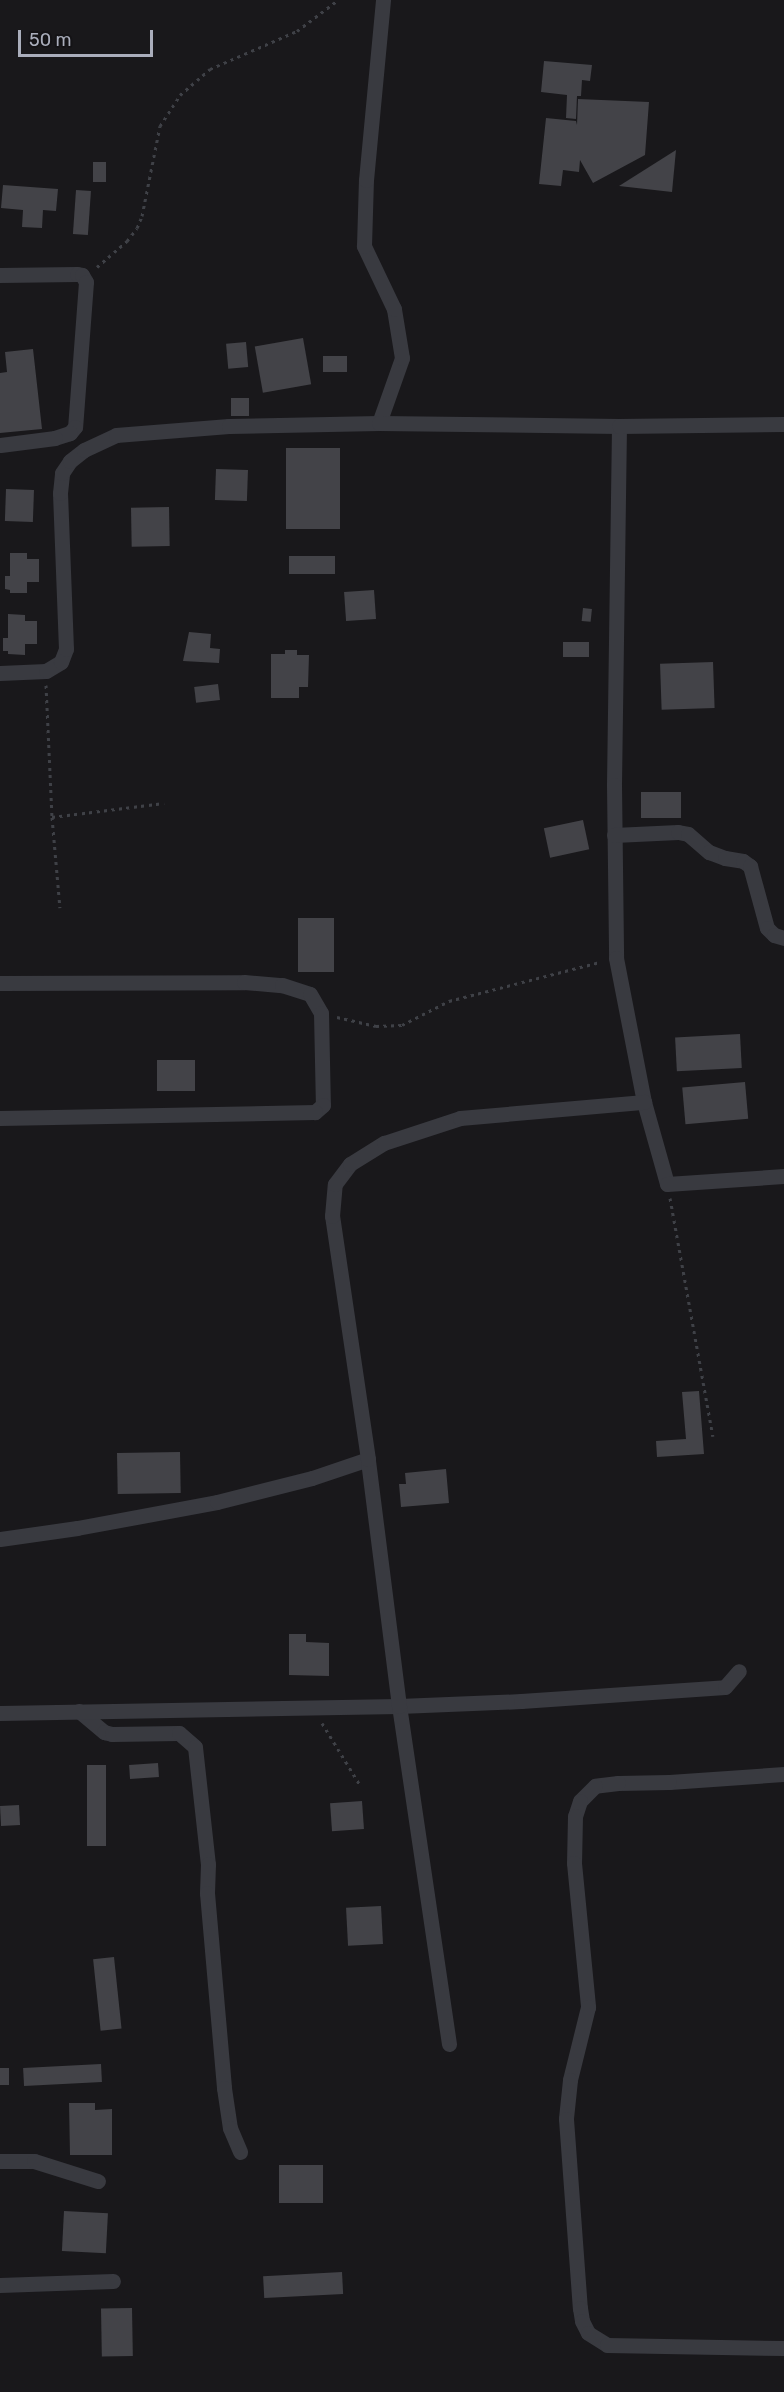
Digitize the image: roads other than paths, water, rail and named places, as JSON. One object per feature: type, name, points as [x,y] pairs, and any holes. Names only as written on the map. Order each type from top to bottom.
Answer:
[{"type":"street","points":[[379,423],[402,358],[394,309],[364,246],[366,180],[383,0]]},
{"type":"street","points":[[0,275],[77,274],[84,278],[75,427],[70,433],[55,438],[0,445]]},
{"type":"street","points":[[0,673],[46,671],[61,662],[66,649],[60,493],[62,473],[70,460],[116,435],[229,426],[379,423],[619,426],[784,424]]},
{"type":"street","points":[[619,426],[614,835],[616,958],[644,1102],[667,1184],[784,1176]]},
{"type":"street","points":[[614,835],[678,832],[688,834],[709,852],[743,861],[750,866],[767,928],[774,935],[784,938]]},
{"type":"street","points":[[0,983],[244,982],[282,985],[310,994],[321,1013],[322,1105],[315,1112],[0,1118]]},
{"type":"street","points":[[450,2044],[399,1706],[368,1459],[332,1216],[335,1184],[350,1164],[384,1143],[460,1118],[644,1102]]},
{"type":"street","points":[[0,1539],[77,1528],[217,1502],[312,1478],[368,1459]]},
{"type":"street","points":[[0,1713],[399,1706],[725,1687],[739,1671]]},
{"type":"street","points":[[79,1712],[104,1732],[112,1734],[179,1733],[195,1747],[207,1864],[207,1893],[224,2088],[230,2128],[240,2152]]},
{"type":"street","points":[[784,1774],[595,1786],[580,1801],[575,1816],[574,1863],[588,2007],[570,2080],[566,2119],[580,2308],[582,2321],[588,2332],[607,2345],[784,2348]]},
{"type":"street","points":[[0,2161],[34,2161],[98,2181]]},
{"type":"street","points":[[0,2285],[113,2281]]}]
